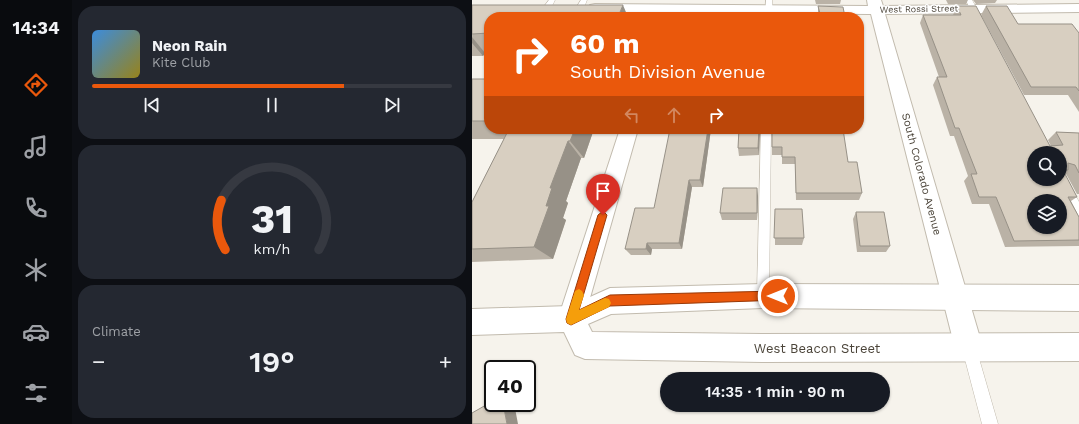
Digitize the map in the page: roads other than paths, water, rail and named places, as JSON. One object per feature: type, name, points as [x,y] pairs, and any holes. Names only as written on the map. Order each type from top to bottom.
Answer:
[{"type":"street","name":"West Rossi Street","points":[[560,6],[769,9],[876,5],[971,4],[1075,7]]},
{"type":"street","name":"South Colorado Avenue","points":[[876,5],[969,348]]},
{"type":"street","points":[[571,319],[627,134]]},
{"type":"street","points":[[472,322],[571,319],[610,301],[763,296],[1079,298]]},
{"type":"street","name":"West Beacon Street","points":[[571,319],[585,346],[969,348],[1079,347]]},
{"type":"lane","points":[[971,4],[981,25]]},
{"type":"lane","points":[[763,296],[766,134]]},
{"type":"lane","points":[[1065,186],[1079,213]]},
{"type":"lane","points":[[969,348],[990,424]]}]
